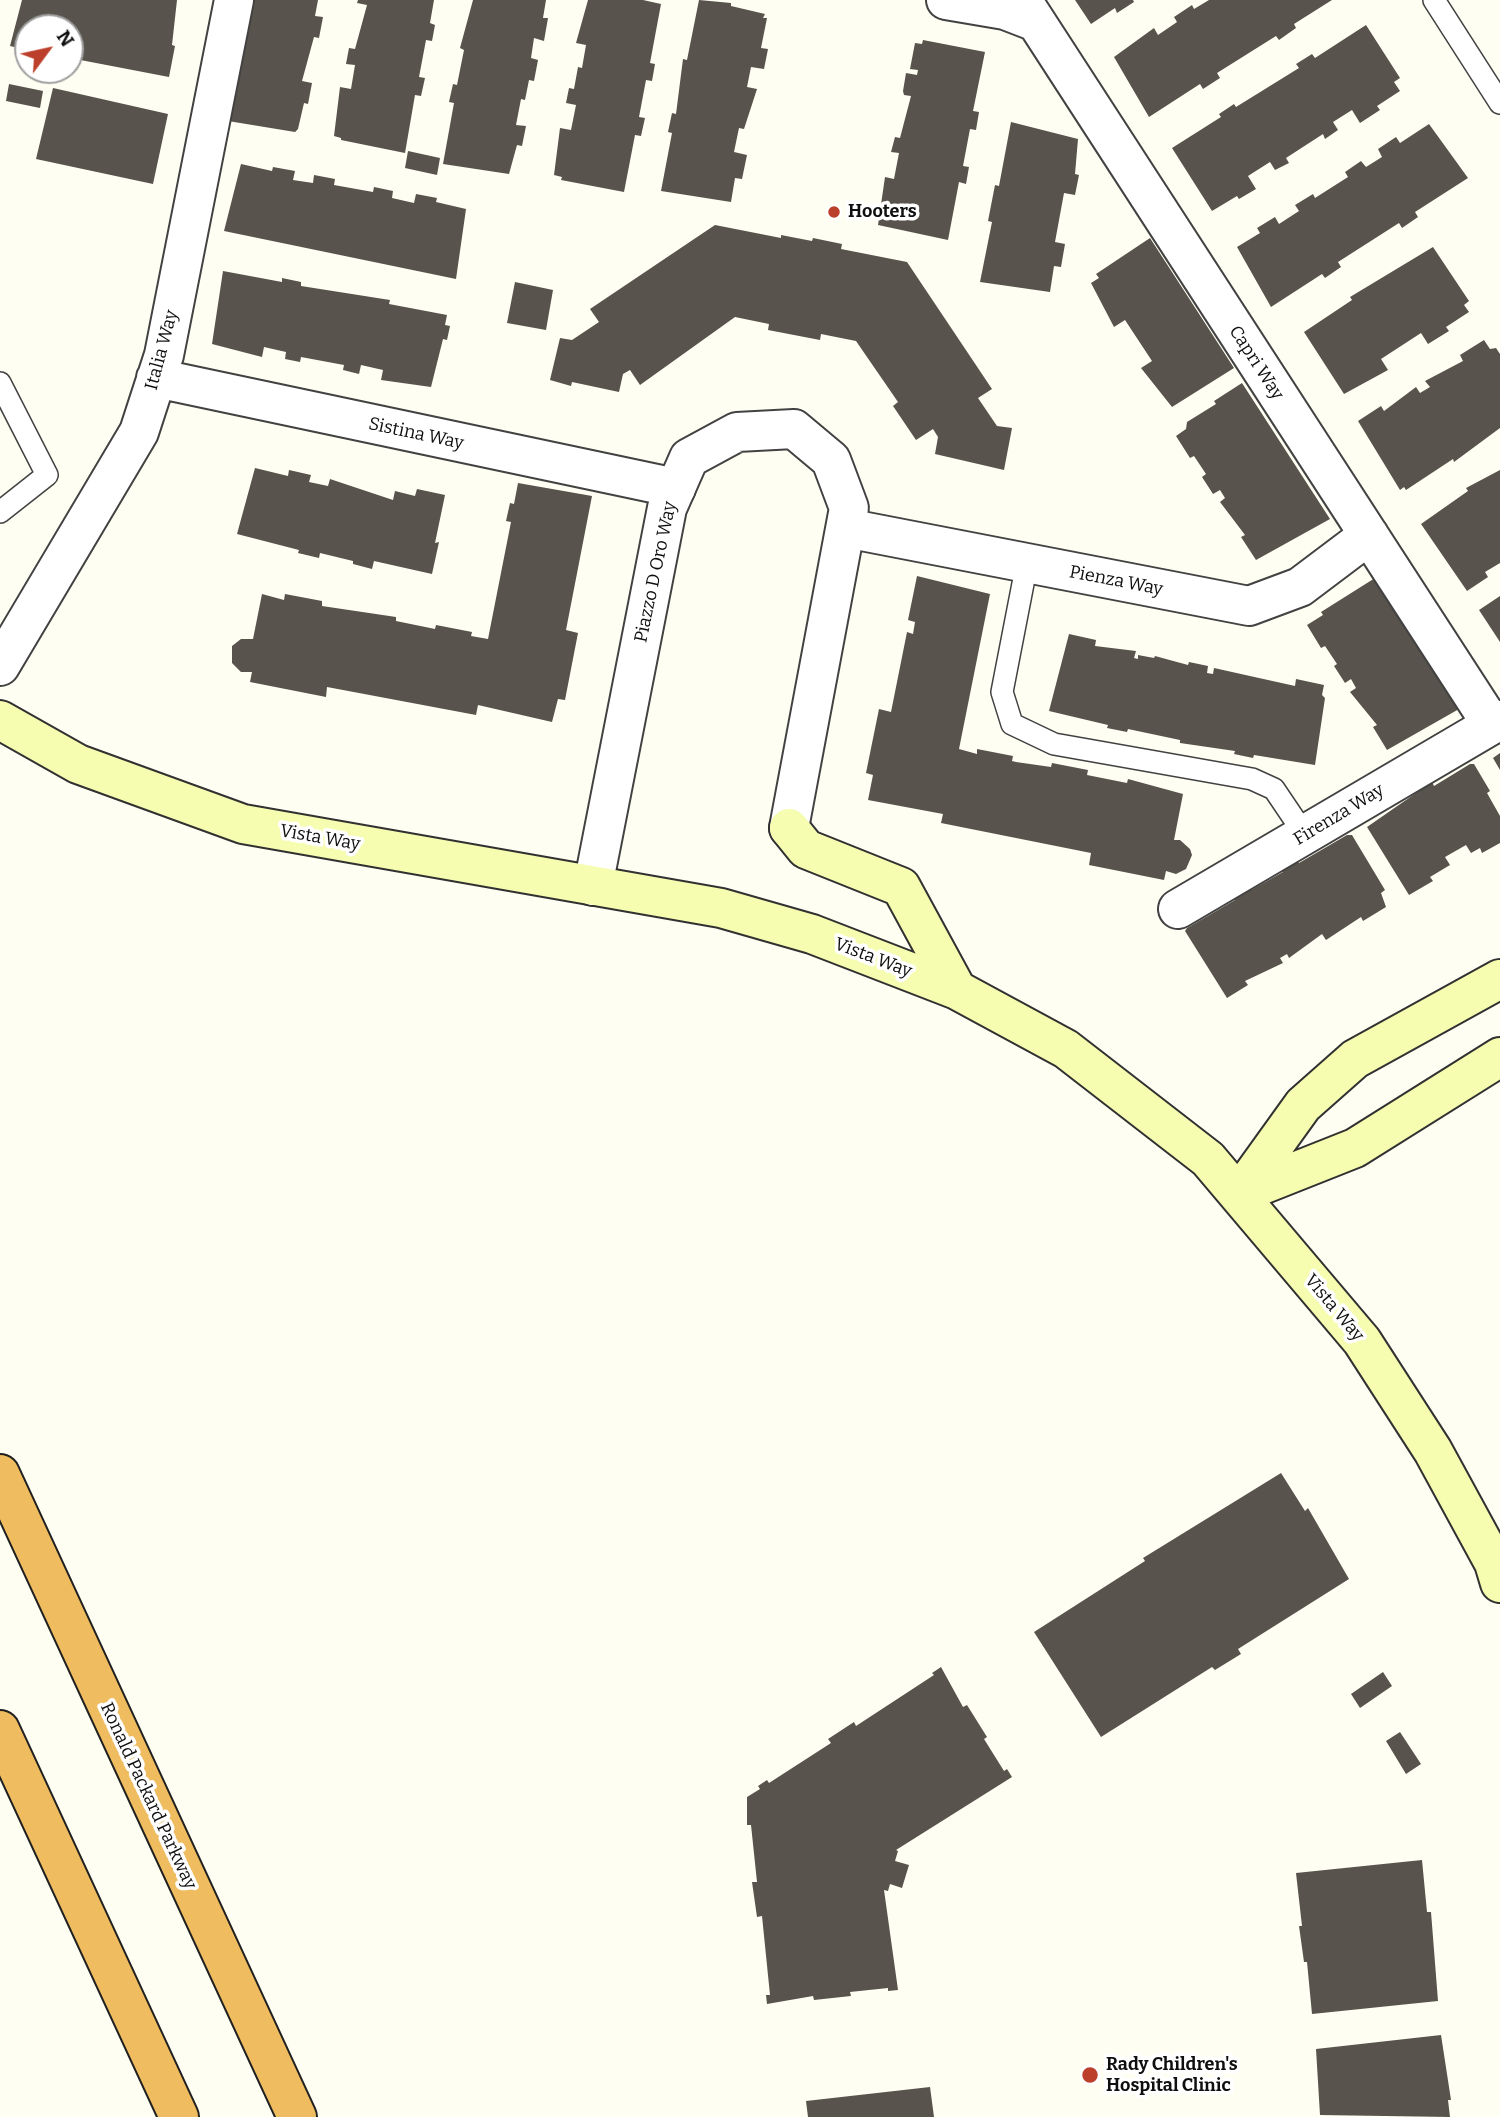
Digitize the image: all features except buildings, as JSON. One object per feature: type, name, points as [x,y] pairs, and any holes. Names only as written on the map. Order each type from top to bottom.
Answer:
[{"type":"highway","name":"Ronald Packard Parkway","points":[[0,1474],[297,2117]]},
{"type":"highway","points":[[0,1730],[179,2117]]},
{"type":"main road","name":"Vista Way","points":[[0,720],[78,764],[243,824],[721,908],[812,934],[957,989],[1066,1049],[1208,1159],[1362,1341],[1433,1451],[1494,1563],[1500,1583]]},
{"type":"main road","points":[[789,828],[806,849],[901,887],[957,989]]},
{"type":"main road","points":[[1239,1194],[1303,1105],[1356,1059],[1500,979]]},
{"type":"main road","points":[[1239,1194],[1354,1148],[1500,1057]]},
{"type":"street","name":"Italia Way","points":[[0,666],[138,432],[164,355],[234,0]]},
{"type":"street","points":[[946,0],[1005,10],[1029,11]]},
{"type":"street","name":"Capri Way","points":[[1029,11],[1369,535],[1496,722]]},
{"type":"street","name":"Sistina Way","points":[[156,378],[676,488]]},
{"type":"street","name":"Piazzo D Oro Way","points":[[593,886],[667,508],[689,458],[737,432],[794,429],[831,460],[849,508],[789,828]]},
{"type":"street","name":"Pienza Way","points":[[846,527],[1249,606],[1300,587],[1369,535]]},
{"type":"street","name":"Firenza Way","points":[[1178,909],[1496,722]]},
{"type":"lane","points":[[1434,0],[1500,103]]},
{"type":"lane","points":[[0,383],[47,474],[0,512]]},
{"type":"lane","points":[[1027,563],[1002,692],[1012,724],[1054,744],[1252,779],[1274,789],[1305,835]]},
{"type":"place","name":"Hooters","points":[[834,212]]},
{"type":"place","name":"Rady Children's Hospital Clinic","points":[[1090,2075]]}]
